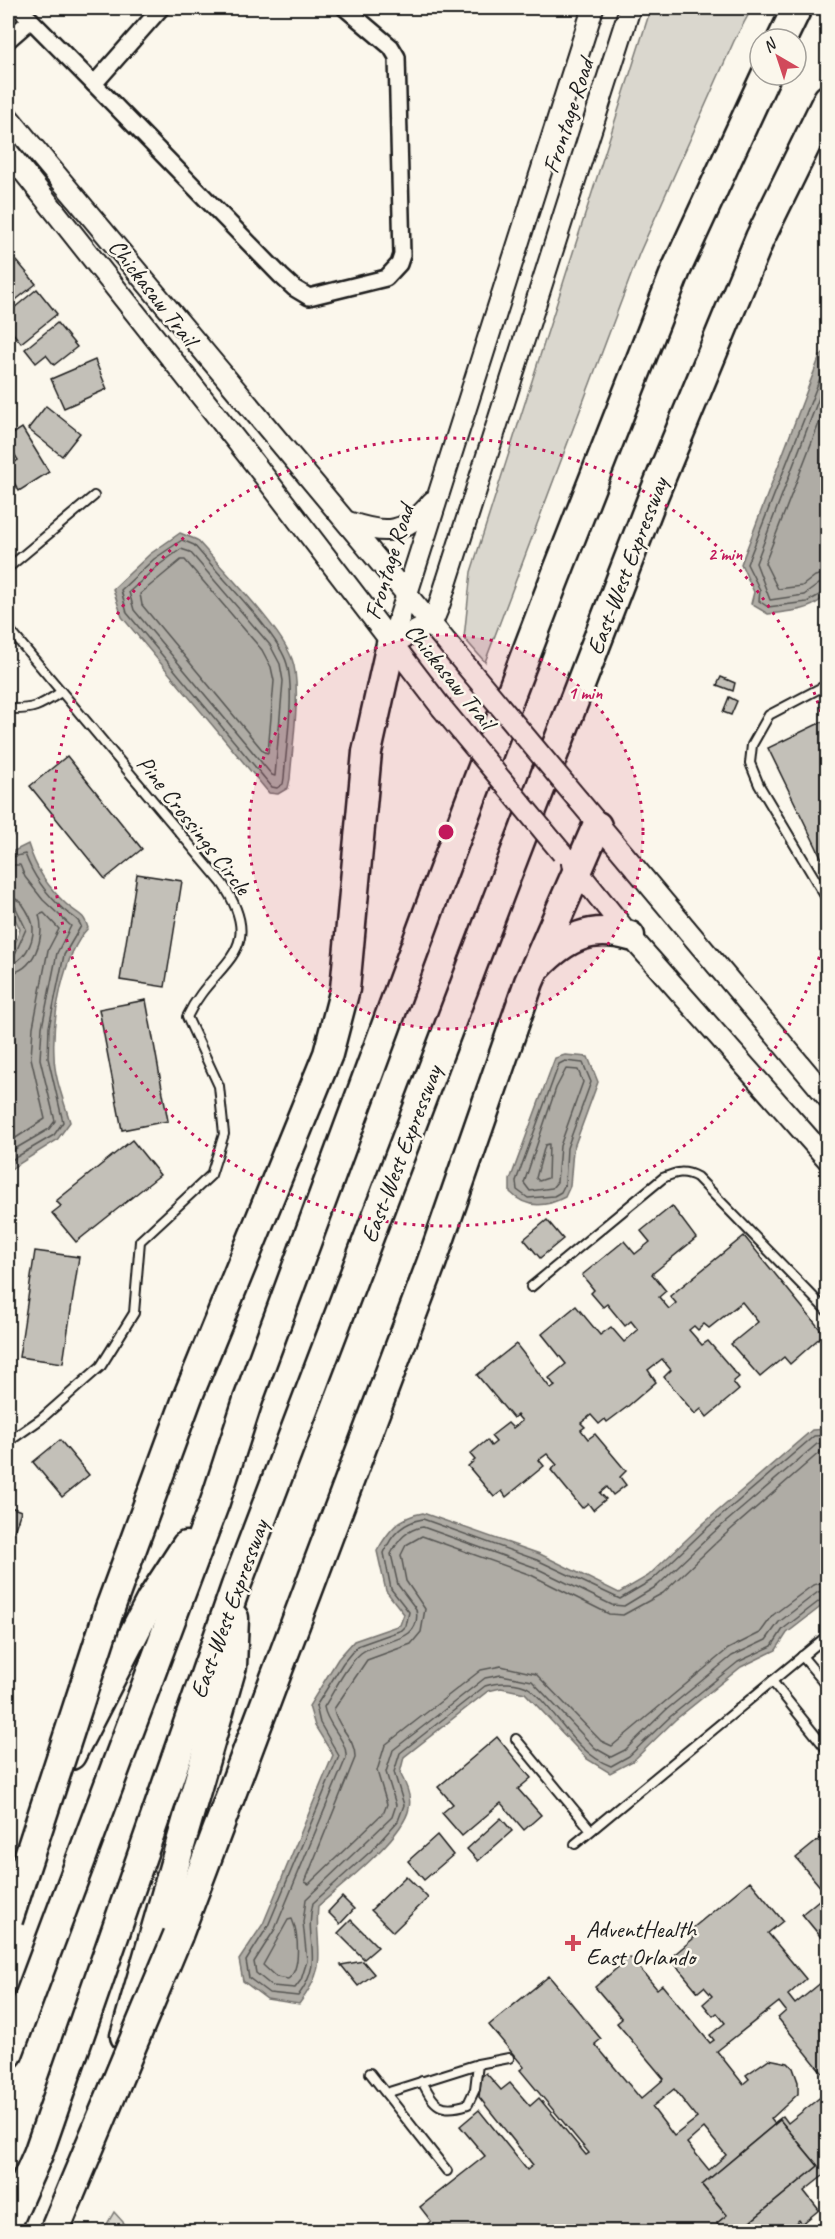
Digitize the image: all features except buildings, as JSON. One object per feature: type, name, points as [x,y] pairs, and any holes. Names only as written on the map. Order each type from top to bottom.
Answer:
[{"type":"highway","points":[[788,27],[797,8]]},
{"type":"highway","name":"East-West Expressway","points":[[8,2054],[215,1502],[248,1400],[436,888],[676,270],[760,87]]},
{"type":"highway","name":"East-West Expressway","points":[[8,2222],[38,2154],[236,1586],[652,499],[760,238],[828,99]]},
{"type":"highway","points":[[8,1920],[110,1608],[188,1396],[328,1054],[346,978],[367,752],[391,644]]},
{"type":"highway","points":[[54,2232],[178,1935],[431,1264],[533,972],[569,861],[597,826]]},
{"type":"highway","points":[[533,972],[551,952],[591,932],[610,930],[630,936]]},
{"type":"highway","points":[[8,1889],[87,1723],[151,1600],[215,1502]]},
{"type":"highway","points":[[68,2232],[232,1666],[236,1586]]},
{"type":"street","points":[[19,8],[281,276],[303,296],[315,297],[386,278],[399,264],[402,255],[397,57],[391,47],[345,8]]},
{"type":"street","points":[[94,84],[161,8]]},
{"type":"street","name":"Frontage Road","points":[[391,644],[408,596],[436,497],[594,8]]},
{"type":"street","name":"Frontage Road","points":[[391,644],[432,623],[630,8]]},
{"type":"street","points":[[8,40],[31,20]]},
{"type":"street","name":"Chickasaw Trail","points":[[8,117],[432,623],[579,801],[597,826],[828,1098]]},
{"type":"street","name":"Chickasaw Trail","points":[[8,152],[254,463],[441,707],[630,936],[828,1160]]},
{"type":"street","points":[[347,522],[375,531],[391,531],[419,518],[436,497]]},
{"type":"lane","points":[[8,568],[94,496]]},
{"type":"lane","name":"Pine Crossings Circle","points":[[8,628],[222,883],[236,903],[242,925],[240,942],[221,974],[197,997],[187,1017],[219,1086],[224,1134],[211,1175],[140,1240],[134,1313],[101,1366],[41,1419],[8,1442]]},
{"type":"lane","points":[[828,684],[769,715],[752,745],[750,763],[759,785],[828,901]]},
{"type":"lane","points":[[8,709],[27,710],[37,707],[61,693]]},
{"type":"lane","points":[[531,1287],[663,1178],[686,1171],[697,1177],[828,1312]]},
{"type":"lane","points":[[575,1844],[828,1635]]},
{"type":"lane","points":[[802,1656],[828,1687]]},
{"type":"lane","points":[[772,1681],[828,1751]]},
{"type":"lane","points":[[516,1739],[591,1830]]},
{"type":"lane","points":[[386,2093],[478,2064],[509,2058]]},
{"type":"lane","points":[[422,2081],[430,2096],[441,2107],[452,2109],[468,2104],[475,2089],[478,2064]]},
{"type":"lane","points":[[370,2073],[447,2171]]},
{"type":"shaded area","points":[[651,8],[752,8],[734,41],[639,254],[485,662],[464,638],[471,572]]},
{"type":"shaded area","points":[[114,2212],[131,2231],[103,2231]]},
{"type":"water","points":[[827,350],[827,592],[822,599],[809,607],[768,614],[751,604],[754,592],[741,564],[820,356]]},
{"type":"water","points":[[180,533],[197,540],[235,582],[275,630],[292,659],[295,670],[296,700],[290,779],[288,788],[278,794],[269,793],[122,617],[113,589],[150,554]]},
{"type":"water","points":[[28,844],[39,869],[53,891],[82,916],[88,928],[79,940],[66,970],[55,1023],[56,1072],[70,1122],[57,1140],[8,1171],[8,954],[20,929],[8,905],[8,852]]},
{"type":"water","points":[[565,1055],[588,1057],[598,1082],[573,1150],[570,1186],[565,1197],[551,1203],[529,1204],[516,1198],[510,1192],[510,1180],[555,1058]]},
{"type":"water","points":[[827,1429],[827,1602],[787,1633],[776,1650],[741,1667],[675,1720],[633,1761],[610,1773],[587,1759],[525,1693],[501,1688],[488,1691],[404,1757],[400,1773],[410,1799],[405,1820],[396,1833],[356,1874],[318,1906],[318,1966],[309,1990],[299,2004],[267,1999],[243,1981],[239,1960],[263,1924],[333,1755],[315,1726],[309,1706],[338,1659],[354,1641],[400,1625],[404,1614],[386,1591],[377,1551],[395,1526],[407,1518],[423,1513],[540,1554],[619,1593],[648,1576],[704,1523],[812,1430]]},
{"type":"place","name":"AdventHealth East Orlando","points":[[573,1943]]}]
